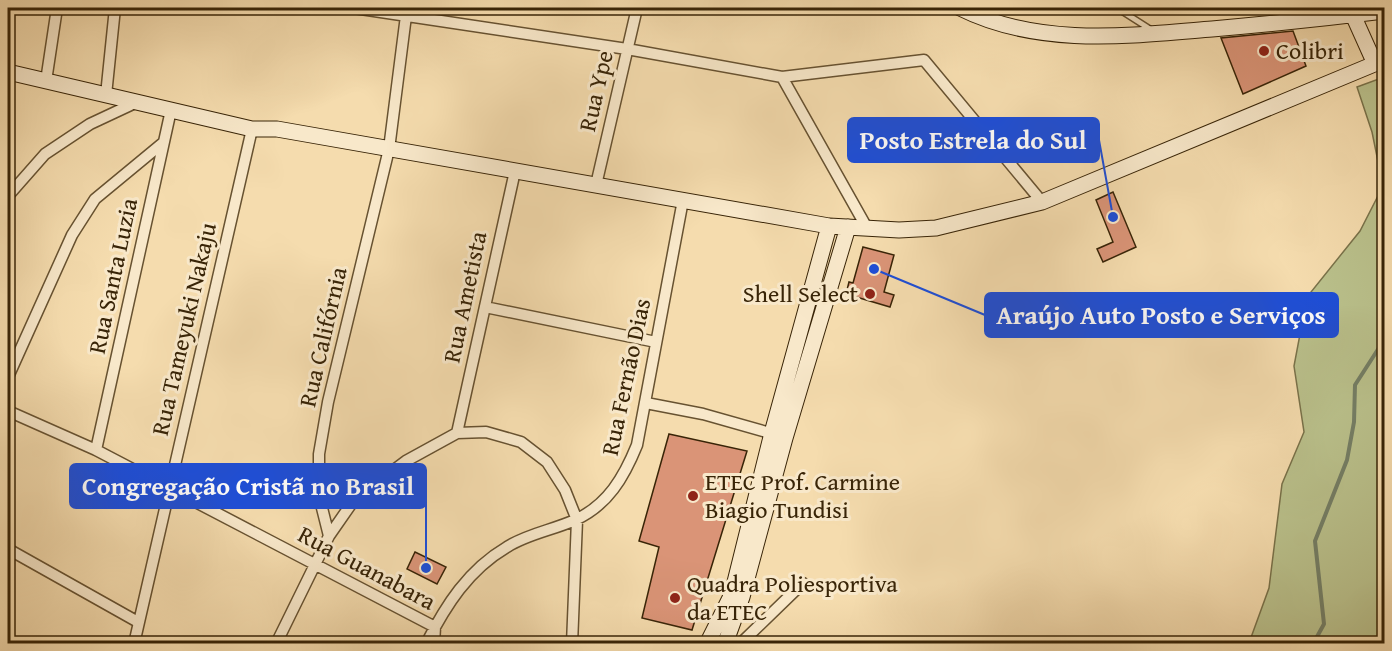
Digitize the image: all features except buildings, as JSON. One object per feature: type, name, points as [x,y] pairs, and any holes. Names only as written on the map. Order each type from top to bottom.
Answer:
[{"type":"main road","points":[[960,8],[1014,28],[1055,34],[1122,37],[1384,11]]},
{"type":"main road","points":[[8,72],[252,129],[278,129],[829,226],[936,228],[1042,202],[1380,62],[1353,15]]},
{"type":"main road","points":[[729,639],[829,226]]},
{"type":"main road","points":[[707,644],[714,636],[732,594],[779,436],[848,227]]},
{"type":"street","points":[[46,81],[57,8]]},
{"type":"street","points":[[106,95],[115,8]]},
{"type":"street","points":[[354,8],[406,11],[782,77],[924,60],[1042,202]]},
{"type":"street","name":"Rua Ype","points":[[596,185],[637,8]]},
{"type":"street","name":"Rua Califórnia","points":[[329,536],[319,496],[319,454],[328,402],[389,148],[406,11]]},
{"type":"street","points":[[782,77],[867,228]]},
{"type":"street","points":[[8,196],[45,154],[90,124],[137,102]]},
{"type":"street","name":"Rua Santa Luzia","points":[[96,450],[171,110]]},
{"type":"street","name":"Rua Tameyuki Nakaju","points":[[134,644],[252,129]]},
{"type":"street","points":[[8,378],[72,235],[95,199],[164,142]]},
{"type":"street","name":"Rua Ametista","points":[[457,433],[514,171]]},
{"type":"street","name":"Rua Fernão Dias","points":[[426,644],[453,595],[476,569],[508,546],[576,519],[606,500],[625,476],[638,445],[683,200]]},
{"type":"street","points":[[485,308],[656,342]]},
{"type":"street","points":[[646,403],[703,414],[779,436]]},
{"type":"street","name":"Rua Guanabara","points":[[8,411],[96,450],[435,627],[434,644]]},
{"type":"street","points":[[276,644],[329,536],[354,500],[406,461],[457,433],[486,432],[521,442],[548,462],[565,490],[576,519],[572,644]]},
{"type":"street","points":[[8,549],[138,622]]},
{"type":"street","points":[[740,644],[803,583]]},
{"type":"lane","points":[[1117,8],[1157,34]]},
{"type":"green space","points":[[1384,77],[1384,643],[1249,643],[1269,588],[1282,484],[1304,432],[1294,366],[1307,297],[1360,231],[1383,186],[1372,132],[1357,87]]},
{"type":"waterway","points":[[1313,644],[1324,624],[1315,541],[1347,460],[1354,422],[1355,385],[1384,340]]},
{"type":"place","name":"Colibri","points":[[1264,51]]},
{"type":"place","name":"Posto Estrela do Sul","points":[[1113,217]]},
{"type":"place","name":"Araújo Auto Posto e Serviços","points":[[874,269]]},
{"type":"place","name":"Shell Select","points":[[870,294]]},
{"type":"place","name":"ETEC Prof. Carmine Biagio Tundisi","points":[[693,496]]},
{"type":"place","name":"Congregação Cristã no Brasil","points":[[426,568]]},
{"type":"place","name":"Quadra Poliesportiva da ETEC","points":[[675,598]]}]
